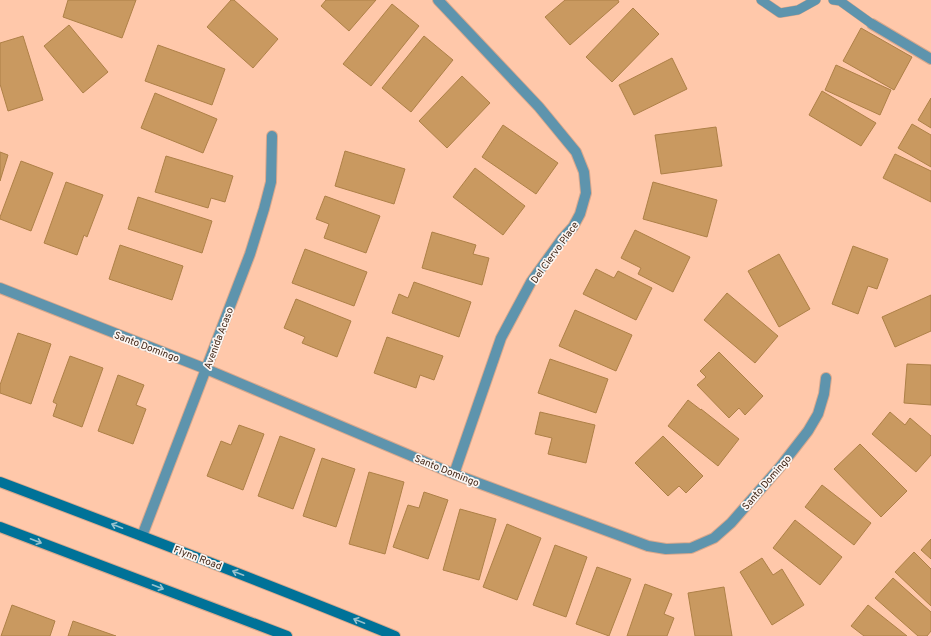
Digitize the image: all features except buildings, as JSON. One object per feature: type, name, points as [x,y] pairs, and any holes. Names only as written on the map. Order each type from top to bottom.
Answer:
[{"type":"main road","name":"Flynn Road","points":[[0,482],[332,610],[395,636]]},
{"type":"main road","points":[[0,527],[287,636]]},
{"type":"street","name":"Del Ciervo Place","points":[[438,0],[539,108],[576,152],[584,172],[586,193],[580,214],[573,227],[562,239],[531,282],[501,338],[454,474]]},
{"type":"street","points":[[872,24],[931,59]]},
{"type":"street","name":"Avenida Acaso","points":[[142,536],[250,254],[271,182],[272,136]]},
{"type":"street","name":"Santo Domingo","points":[[0,288],[206,369],[454,474],[648,546],[666,549],[691,548],[714,538],[731,523],[780,467],[808,431],[818,414],[824,394],[826,378]]},
{"type":"lane","points":[[761,0],[780,13],[798,10],[816,0]]},
{"type":"lane","points":[[833,0],[840,1],[872,24]]}]
